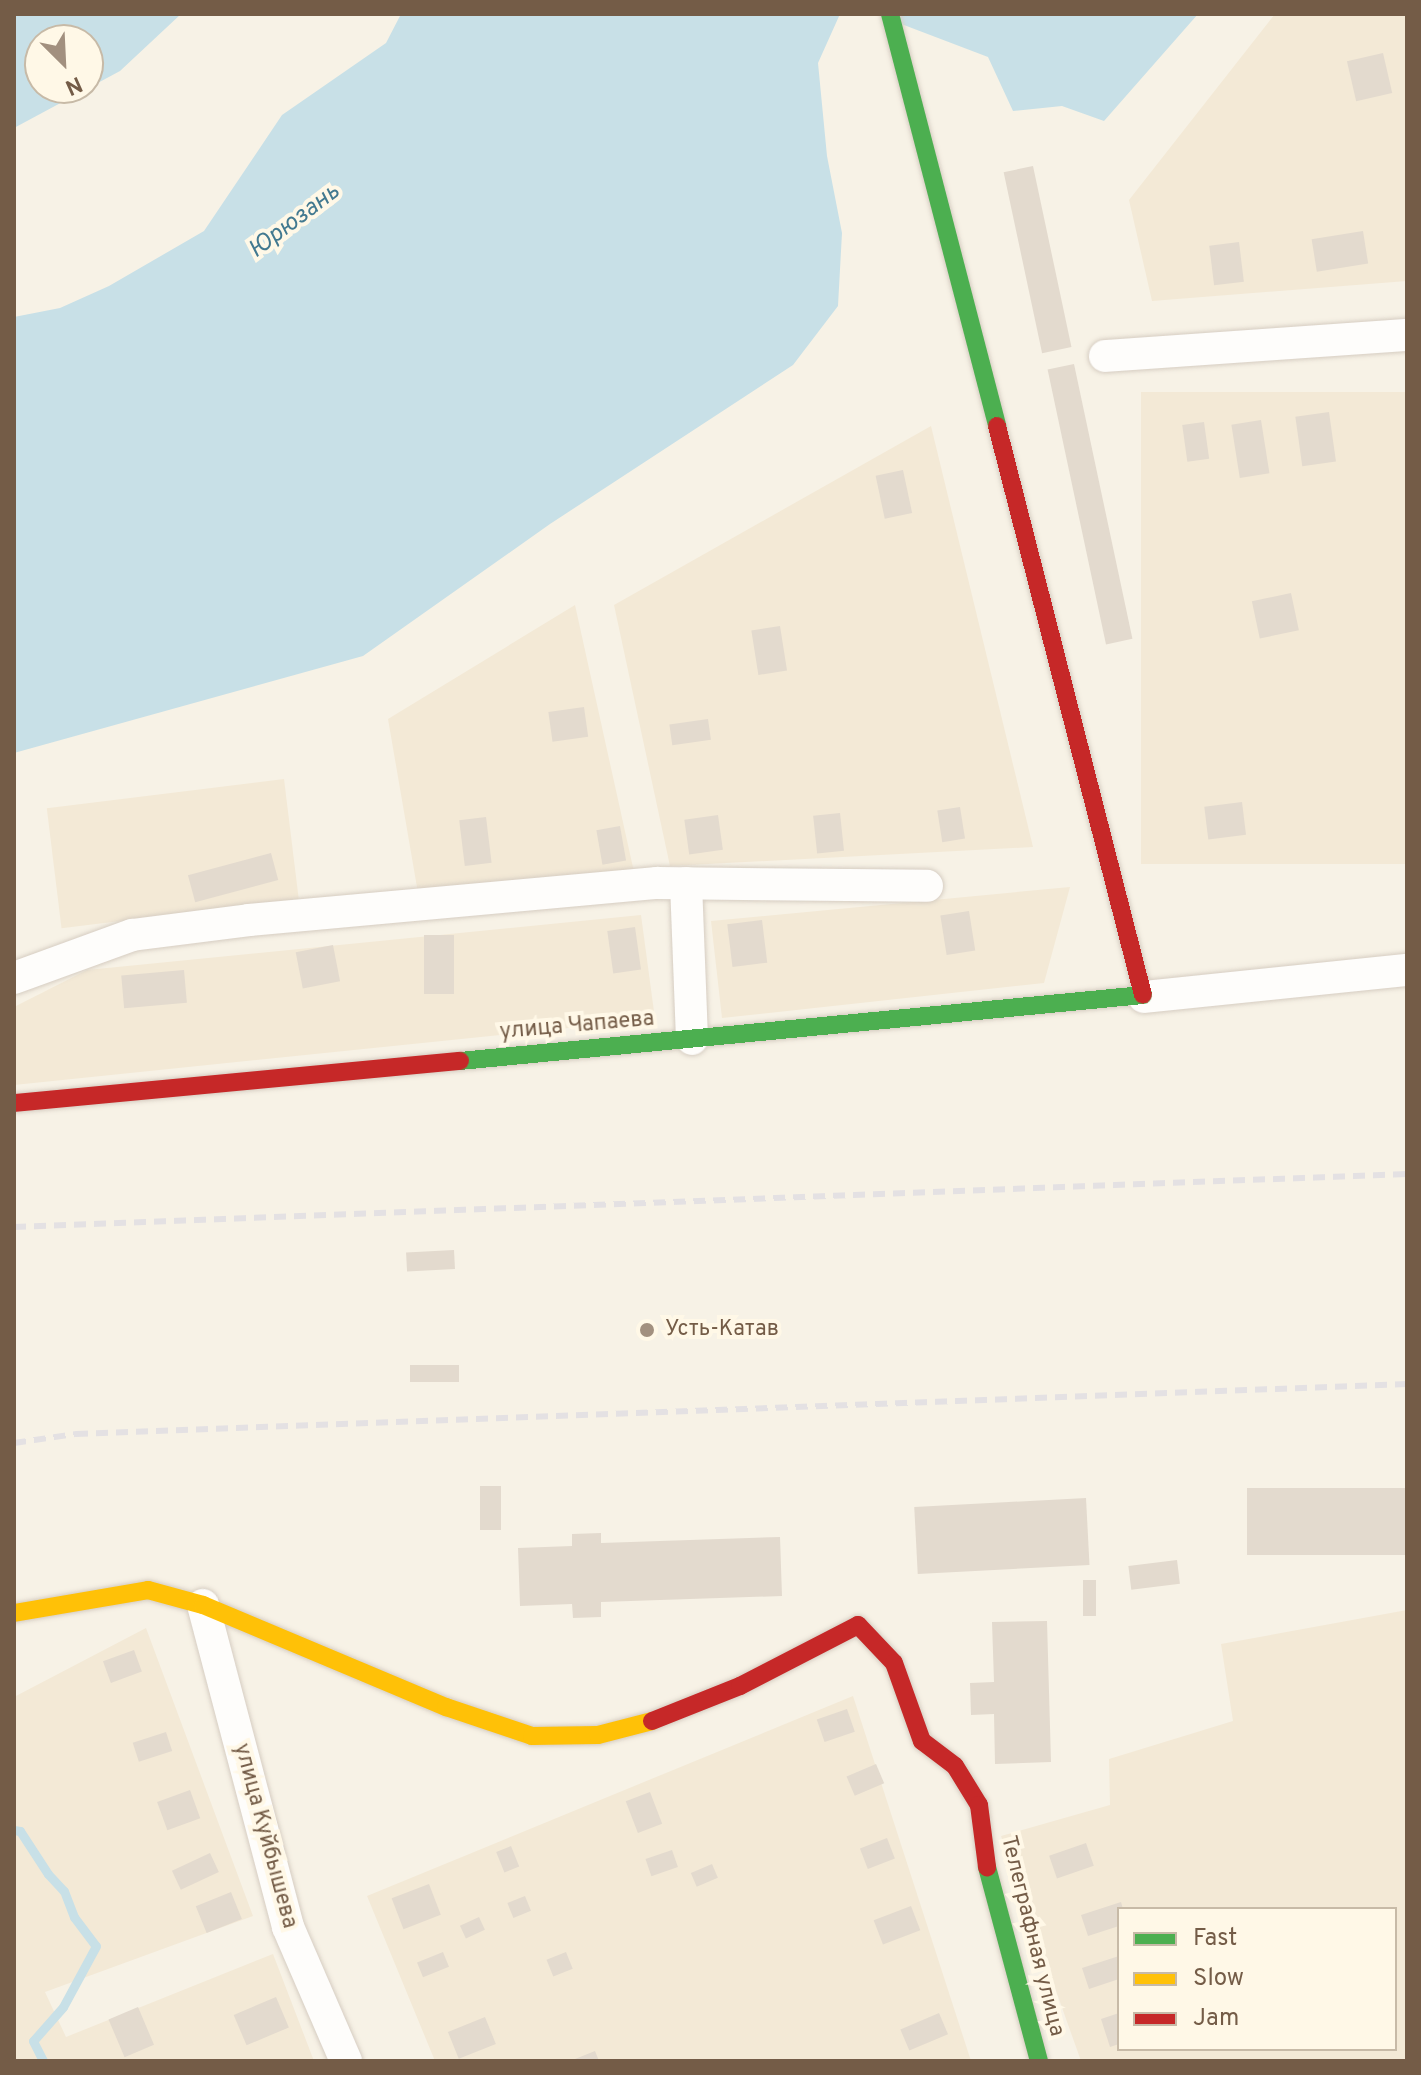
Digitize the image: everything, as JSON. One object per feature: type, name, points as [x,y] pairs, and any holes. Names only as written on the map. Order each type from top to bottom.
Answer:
[{"type":"main road","points":[[890,14],[1144,997]]},
{"type":"main road","name":"улица Чапаева","points":[[14,1103],[1144,997]]},
{"type":"main road","points":[[14,1613],[148,1590],[203,1605]]},
{"type":"main road","name":"Телеграфная улица","points":[[203,1605],[446,1707],[532,1736],[598,1735],[657,1720],[740,1686],[858,1625],[894,1663],[922,1741],[955,1766],[979,1805],[982,1850],[1039,2061]]},
{"type":"street","points":[[1105,356],[1407,335]]},
{"type":"street","points":[[14,978],[132,935],[249,920],[686,883],[927,886]]},
{"type":"street","points":[[686,883],[692,1039]]},
{"type":"street","points":[[1144,997],[1407,970]]},
{"type":"street","name":"улица Куйбышева","points":[[203,1605],[288,1927],[346,2061]]},
{"type":"shaded area","points":[[1275,14],[1407,14],[1407,281],[1152,301],[1129,200]]},
{"type":"shaded area","points":[[1141,392],[1407,392],[1407,864],[1141,864]]},
{"type":"shaded area","points":[[931,426],[1033,847],[670,866],[614,605]]},
{"type":"shaded area","points":[[575,605],[634,872],[418,893],[388,719]]},
{"type":"shaded area","points":[[284,779],[299,899],[62,928],[47,808]]},
{"type":"shaded area","points":[[1070,887],[1044,983],[722,1018],[711,921]]},
{"type":"shaded area","points":[[641,915],[655,1019],[14,1085],[14,1007],[87,970]]},
{"type":"shaded area","points":[[1407,1610],[1407,2061],[1081,2061],[1001,1836],[1110,1805],[1109,1759],[1233,1721],[1221,1644]]},
{"type":"shaded area","points":[[146,1628],[253,1916],[45,1992],[66,2037],[273,1954],[314,2061],[14,2061],[14,1697]]},
{"type":"shaded area","points":[[853,1696],[971,2061],[435,2061],[367,1896]]},
{"type":"water","points":[[14,14],[181,14],[120,71],[104,80],[104,24],[24,24],[24,104],[59,104],[14,128]]},
{"type":"water","name":"Юрюзань","points":[[401,14],[840,14],[818,63],[827,156],[842,233],[838,306],[793,365],[550,524],[363,656],[14,753],[14,317],[60,308],[109,286],[204,231],[282,115],[386,43]]},
{"type":"water","points":[[875,14],[1198,14],[1104,121],[1062,106],[1013,111],[988,57]]},
{"type":"building","points":[[1383,53],[1392,93],[1356,101],[1347,61]]},
{"type":"building","points":[[1033,166],[1071,347],[1042,353],[1004,172]]},
{"type":"building","points":[[1363,231],[1368,264],[1317,272],[1312,239]]},
{"type":"building","points":[[1239,242],[1244,282],[1214,285],[1209,246]]},
{"type":"building","points":[[1074,364],[1132,639],[1106,644],[1048,370]]},
{"type":"building","points":[[1329,412],[1336,462],[1302,466],[1295,417]]},
{"type":"building","points":[[1261,420],[1269,473],[1240,478],[1231,425]]},
{"type":"building","points":[[1204,422],[1209,459],[1187,462],[1182,425]]},
{"type":"building","points":[[903,470],[912,513],[885,519],[876,476]]},
{"type":"building","points":[[1291,593],[1299,630],[1260,638],[1252,601]]},
{"type":"building","points":[[780,626],[787,670],[758,675],[751,631]]},
{"type":"building","points":[[584,707],[588,737],[553,742],[548,712]]},
{"type":"building","points":[[708,719],[711,740],[672,745],[669,724]]},
{"type":"building","points":[[1242,802],[1246,835],[1208,839],[1204,807]]},
{"type":"building","points":[[960,807],[965,839],[942,842],[937,811]]},
{"type":"building","points":[[840,813],[844,851],[817,854],[813,816]]},
{"type":"building","points":[[718,815],[723,850],[689,854],[684,820]]},
{"type":"building","points":[[486,817],[492,863],[465,866],[459,820]]},
{"type":"building","points":[[620,826],[626,860],[602,865],[596,830]]},
{"type":"building","points":[[271,853],[278,880],[195,902],[188,875]]},
{"type":"building","points":[[969,911],[975,951],[947,955],[940,916]]},
{"type":"building","points":[[762,920],[767,963],[733,967],[727,924]]},
{"type":"building","points":[[635,927],[641,970],[613,973],[607,931]]},
{"type":"building","points":[[424,935],[454,935],[454,994],[424,994]]},
{"type":"building","points":[[333,945],[340,981],[303,989],[296,952]]},
{"type":"building","points":[[184,970],[187,1003],[124,1008],[121,975]]},
{"type":"building","points":[[454,1250],[455,1269],[407,1271],[406,1253]]},
{"type":"building","points":[[410,1365],[459,1365],[459,1382],[410,1382]]},
{"type":"building","points":[[480,1486],[501,1486],[501,1530],[480,1530]]},
{"type":"building","points":[[1247,1488],[1407,1488],[1407,1555],[1247,1555]]},
{"type":"building","points":[[1086,1498],[1090,1565],[918,1574],[914,1507]]},
{"type":"building","points":[[601,1533],[601,1543],[780,1537],[782,1596],[601,1602],[601,1617],[573,1618],[572,1604],[520,1606],[518,1548],[572,1546],[572,1534]]},
{"type":"building","points":[[1177,1560],[1180,1584],[1131,1590],[1128,1566]]},
{"type":"building","points":[[1083,1580],[1096,1580],[1096,1616],[1083,1616]]},
{"type":"building","points":[[1047,1621],[1051,1762],[995,1764],[994,1714],[971,1715],[970,1683],[994,1682],[992,1622]]},
{"type":"building","points":[[134,1650],[142,1672],[111,1683],[103,1661]]},
{"type":"building","points":[[847,1709],[855,1732],[825,1742],[817,1719]]},
{"type":"building","points":[[166,1732],[172,1751],[139,1762],[133,1743]]},
{"type":"building","points":[[876,1764],[884,1783],[855,1796],[847,1777]]},
{"type":"building","points":[[190,1790],[200,1818],[167,1830],[157,1802]]},
{"type":"building","points":[[650,1792],[662,1824],[638,1833],[626,1801]]},
{"type":"building","points":[[887,1838],[895,1859],[868,1869],[860,1848]]},
{"type":"building","points":[[1086,1843],[1094,1866],[1057,1878],[1049,1856]]},
{"type":"building","points":[[511,1846],[519,1866],[504,1872],[496,1852]]},
{"type":"building","points":[[672,1850],[678,1867],[651,1876],[646,1859]]},
{"type":"building","points":[[210,1853],[219,1872],[181,1890],[172,1871]]},
{"type":"building","points":[[712,1864],[718,1878],[697,1887],[691,1873]]},
{"type":"building","points":[[429,1884],[441,1915],[403,1929],[392,1898]]},
{"type":"building","points":[[231,1892],[242,1919],[207,1933],[196,1906]]},
{"type":"building","points":[[525,1896],[531,1911],[513,1918],[507,1903]]},
{"type":"building","points":[[1121,1902],[1122,1907],[1117,1907],[1117,1927],[1088,1936],[1081,1915]]},
{"type":"building","points":[[911,1906],[920,1930],[883,1945],[874,1920]]},
{"type":"building","points":[[479,1917],[485,1930],[466,1939],[460,1926]]},
{"type":"building","points":[[443,1952],[449,1967],[423,1977],[417,1962]]},
{"type":"building","points":[[566,1952],[573,1969],[553,1977],[547,1960]]},
{"type":"building","points":[[1117,1957],[1117,1980],[1089,1989],[1082,1968]]},
{"type":"building","points":[[276,1997],[289,2027],[247,2045],[234,2015]]},
{"type":"building","points":[[138,2007],[154,2045],[125,2057],[109,2020]]},
{"type":"building","points":[[939,2013],[948,2034],[909,2051],[900,2029]]},
{"type":"building","points":[[1117,2014],[1117,2045],[1110,2047],[1101,2019]]},
{"type":"building","points":[[485,2017],[496,2044],[459,2059],[448,2032]]},
{"type":"building","points":[[595,2051],[599,2061],[570,2061]]},
{"type":"waterway","points":[[14,1830],[20,1831],[48,1874],[64,1891],[74,1917],[96,1946],[63,2007],[33,2041],[43,2061]]},
{"type":"railway","points":[[14,1227],[1407,1174]]},
{"type":"railway","points":[[14,1443],[76,1434],[1407,1384]]},
{"type":"traffic: fast","points":[[890,14],[997,426]]},
{"type":"traffic: fast","points":[[460,1061],[1143,995]]},
{"type":"traffic: fast","points":[[987,1867],[1039,2061]]},
{"type":"traffic: slow","points":[[14,1613],[148,1590],[203,1605],[446,1707],[532,1736],[598,1735],[652,1721]]},
{"type":"traffic: jam","points":[[997,426],[1143,995]]},
{"type":"traffic: jam","points":[[14,1103],[460,1061]]},
{"type":"traffic: jam","points":[[652,1721],[740,1686],[858,1625],[894,1663],[922,1741],[955,1766],[979,1805],[987,1867]]},
{"type":"place","name":"Усть-Катав","points":[[647,1330]]}]
